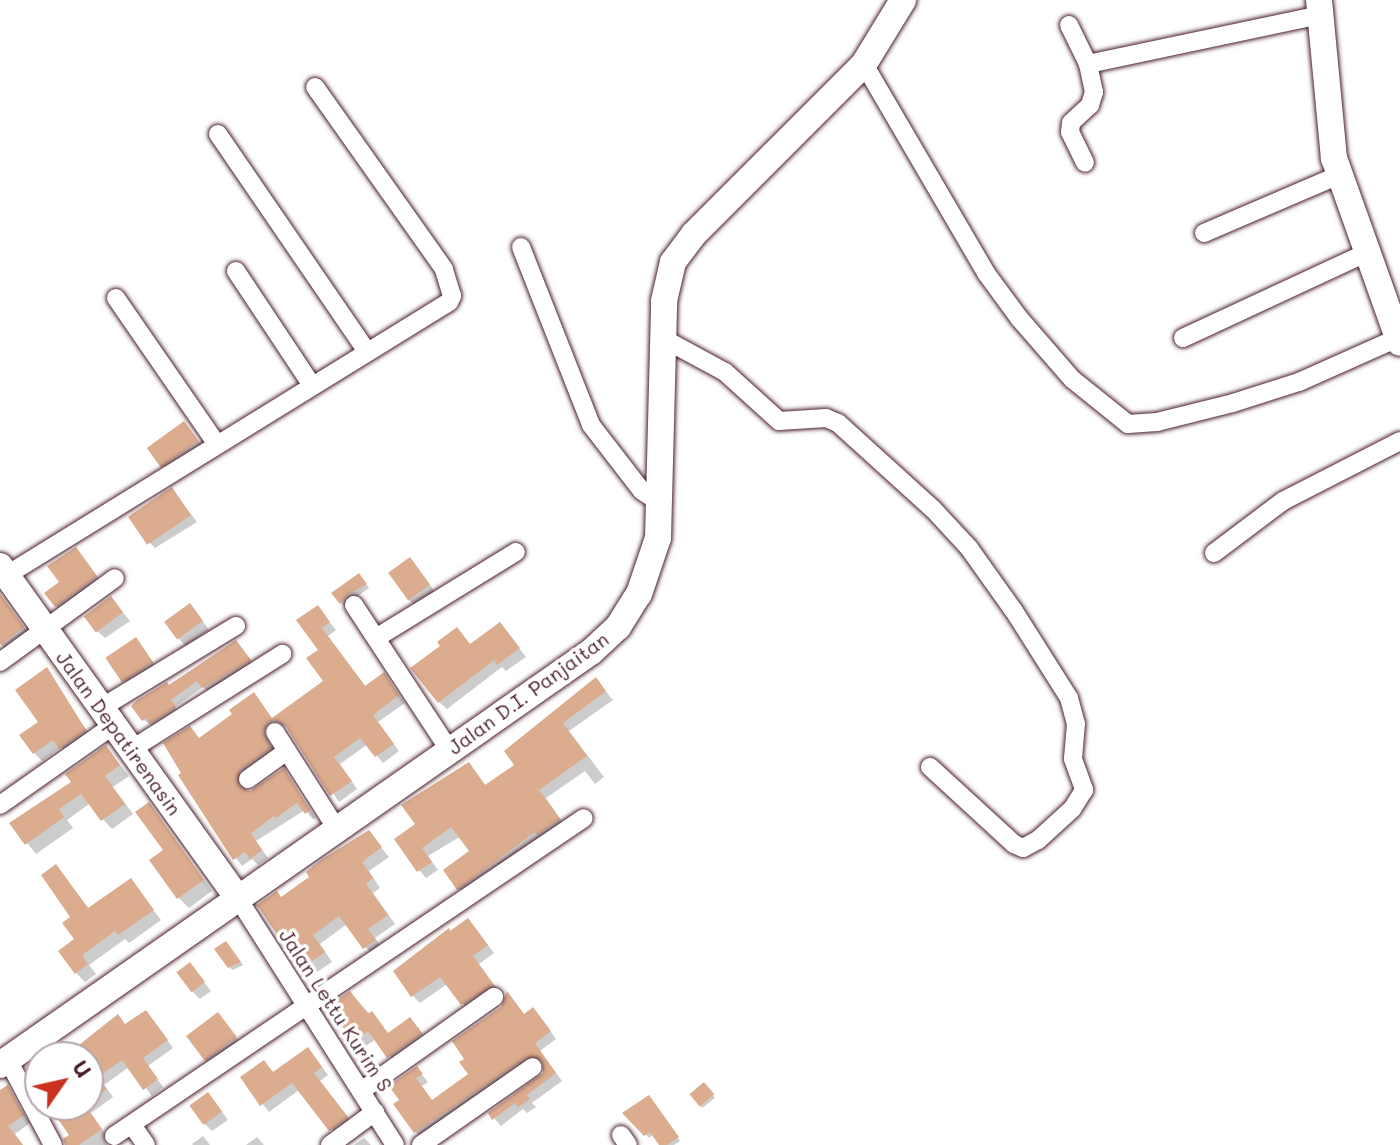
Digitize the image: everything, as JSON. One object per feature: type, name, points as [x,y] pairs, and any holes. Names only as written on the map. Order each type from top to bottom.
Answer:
[{"type":"main road","name":"Jalan D.I. Panjaitan","points":[[4,1062],[591,652],[618,627],[650,569],[658,538],[664,301],[673,262],[694,234],[864,64],[903,0]]},
{"type":"main road","points":[[1320,8],[1339,175],[1366,253],[1393,300],[1399,340]]},
{"type":"main road","name":"Jalan Depatirenasin","points":[[3,570],[239,900]]},
{"type":"street","points":[[1088,64],[1320,8]]},
{"type":"street","points":[[1069,25],[1088,64],[1094,92],[1090,105],[1071,123],[1070,132],[1085,163]]},
{"type":"street","points":[[864,64],[986,273],[1019,318],[1072,379],[1128,424],[1157,422],[1233,403],[1299,382],[1399,340]]},
{"type":"street","points":[[3,570],[449,302],[451,285],[315,87]]},
{"type":"street","points":[[218,134],[366,350]]},
{"type":"street","points":[[1204,233],[1339,175]]},
{"type":"street","points":[[521,247],[591,425],[642,491],[659,502]]},
{"type":"street","points":[[1183,338],[1366,253]]},
{"type":"street","points":[[236,271],[311,384]]},
{"type":"street","points":[[116,298],[216,443]]},
{"type":"street","points":[[664,339],[725,372],[779,421],[826,418],[838,423],[933,509],[987,573],[1069,698],[1076,724],[1073,759],[1084,790],[1072,809],[1038,840],[1023,848],[1014,844],[930,767]]},
{"type":"street","points":[[1214,553],[1283,501],[1400,441]]},
{"type":"street","points":[[376,638],[516,552]]},
{"type":"street","points":[[0,662],[115,578]]},
{"type":"street","points":[[354,605],[450,751]]},
{"type":"street","points":[[0,805],[107,717],[236,626]]},
{"type":"street","points":[[132,749],[282,654]]},
{"type":"street","points":[[275,732],[338,831]]},
{"type":"street","points":[[248,779],[287,751]]},
{"type":"street","points":[[114,1136],[308,1008],[584,818]]},
{"type":"street","name":"Jalan Lettu Kurim S","points":[[239,900],[395,1145]]},
{"type":"street","points":[[361,1091],[494,997]]},
{"type":"street","points":[[4,1062],[53,1145]]},
{"type":"street","points":[[421,1145],[533,1067]]},
{"type":"street","points":[[330,1145],[375,1112]]},
{"type":"street","points":[[132,1125],[146,1145]]},
{"type":"building","points":[[184,421],[198,440],[161,467],[147,448]]},
{"type":"building","points":[[172,487],[191,515],[147,545],[128,517]]},
{"type":"building","points":[[76,547],[97,576],[55,607],[44,593],[59,582],[47,566]]},
{"type":"building","points":[[410,557],[430,585],[408,600],[388,573]]},
{"type":"building","points":[[359,573],[367,584],[347,595],[340,604],[331,593]]},
{"type":"building","points":[[0,594],[24,627],[0,645]]},
{"type":"building","points":[[111,596],[123,612],[96,632],[84,616]]},
{"type":"building","points":[[190,603],[203,621],[177,640],[164,622]]},
{"type":"building","points":[[318,605],[330,622],[322,628],[365,686],[384,672],[399,695],[373,715],[394,744],[375,757],[360,738],[334,757],[352,781],[330,796],[285,725],[275,720],[268,722],[263,733],[271,748],[240,770],[238,785],[250,791],[284,768],[310,810],[305,814],[297,803],[276,818],[274,816],[251,833],[262,850],[250,859],[245,852],[233,860],[178,775],[181,773],[163,743],[190,726],[199,738],[232,714],[229,710],[254,692],[272,718],[323,681],[306,658],[318,650],[296,620]]},
{"type":"building","points":[[500,622],[520,648],[497,665],[494,660],[438,703],[410,668],[440,646],[437,642],[457,627],[470,644]]},
{"type":"building","points":[[136,637],[153,662],[122,683],[105,658]]},
{"type":"building","points":[[236,640],[251,660],[202,688],[197,681],[171,700],[176,707],[149,724],[146,718],[142,721],[131,706],[136,701],[167,682],[169,685]]},
{"type":"building","points":[[47,667],[86,730],[59,749],[53,740],[33,754],[19,735],[38,722],[15,690]]},
{"type":"building","points":[[596,677],[606,691],[563,723],[587,756],[539,790],[560,819],[537,835],[535,832],[457,890],[443,870],[469,851],[451,827],[422,848],[432,862],[417,872],[394,839],[415,824],[401,805],[469,762],[485,785],[514,765],[504,751]]},
{"type":"building","points":[[106,745],[120,765],[105,776],[125,804],[101,821],[81,794],[59,809],[64,817],[25,845],[9,823],[71,782],[65,774]]},
{"type":"building","points":[[149,802],[204,880],[177,899],[149,860],[163,850],[135,812]]},
{"type":"building","points":[[369,830],[382,847],[362,862],[373,878],[366,884],[388,915],[368,929],[376,940],[363,949],[339,916],[313,935],[325,952],[307,965],[295,948],[289,952],[257,905],[277,891],[281,897],[309,877],[306,872],[321,860]]},
{"type":"building","points":[[56,864],[88,908],[131,878],[154,910],[118,935],[115,931],[82,955],[88,964],[75,974],[58,951],[74,939],[62,923],[70,917],[41,875]]},
{"type":"building","points":[[468,918],[488,945],[473,956],[494,985],[461,1005],[440,977],[411,997],[393,971],[449,928],[450,931]]},
{"type":"building","points":[[226,941],[241,962],[228,968],[214,949]]},
{"type":"building","points":[[190,962],[205,982],[191,992],[176,972]]},
{"type":"building","points":[[350,991],[368,1014],[372,1011],[388,1033],[410,1017],[422,1033],[387,1058],[368,1031],[354,1042],[337,1019],[333,1022],[324,1009]]},
{"type":"building","points":[[507,991],[524,1014],[533,1007],[551,1031],[535,1043],[556,1073],[527,1095],[530,1099],[518,1107],[515,1103],[492,1120],[488,1113],[543,1073],[542,1060],[527,1057],[414,1133],[393,1104],[399,1100],[389,1086],[417,1066],[423,1074],[416,1078],[432,1100],[468,1074],[459,1062],[464,1059],[452,1041],[501,1007]]},
{"type":"building","points":[[146,1010],[168,1040],[143,1058],[158,1079],[143,1090],[122,1060],[104,1073],[104,1041],[84,1041],[118,1014],[125,1024]]},
{"type":"building","points":[[218,1012],[237,1037],[205,1061],[186,1036]]},
{"type":"building","points":[[308,1047],[322,1067],[314,1073],[348,1117],[329,1131],[292,1083],[260,1106],[240,1077],[264,1060],[273,1072]]},
{"type":"building","points":[[704,1082],[714,1094],[700,1106],[689,1094]]},
{"type":"building","points":[[8,1085],[24,1115],[8,1126],[23,1145],[0,1145],[0,1090]]},
{"type":"building","points":[[208,1092],[222,1111],[203,1125],[189,1106]]},
{"type":"building","points":[[649,1095],[679,1137],[667,1145],[659,1145],[650,1132],[644,1136],[622,1113]]},
{"type":"building","points":[[59,1121],[96,1121],[102,1129],[79,1145],[65,1145],[63,1139],[69,1135]]}]
